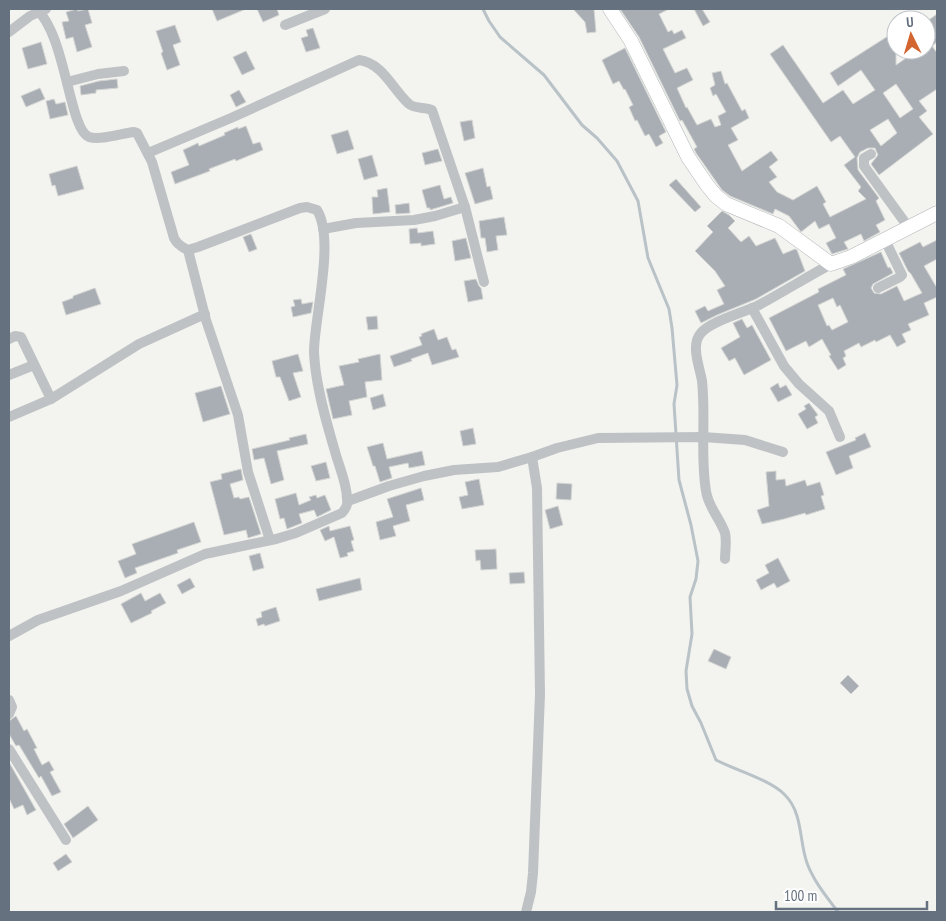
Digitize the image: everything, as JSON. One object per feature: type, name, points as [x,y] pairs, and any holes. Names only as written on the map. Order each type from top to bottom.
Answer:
[{"type":"street","points":[[285,25],[324,9]]},
{"type":"street","points":[[610,9],[631,41],[688,157],[706,185],[726,204],[780,226],[831,264]]},
{"type":"street","points":[[9,32],[41,10],[54,36],[77,122],[81,130],[86,136],[94,138],[134,132],[142,139],[156,174],[174,238],[177,244],[188,250],[205,314],[238,415],[248,472],[270,540]]},
{"type":"street","points":[[148,153],[359,60],[365,60],[388,79],[411,105],[432,110],[465,207],[484,282]]},
{"type":"street","points":[[67,82],[98,74],[124,72]]},
{"type":"street","points":[[871,154],[864,158],[864,166],[909,228]]},
{"type":"street","points":[[9,636],[38,620],[121,591],[205,554],[270,540],[296,532],[342,513],[346,507],[348,501],[344,480],[322,404],[315,366],[314,351],[323,268],[323,229],[322,220],[317,210],[307,207],[281,215],[188,250]]},
{"type":"street","points":[[323,229],[356,224],[414,220],[465,207]]},
{"type":"street","points":[[725,559],[725,532],[706,494],[704,478],[704,408],[697,354],[700,334],[708,328],[752,308],[831,264],[851,257],[937,213]]},
{"type":"street","points":[[878,288],[902,275],[885,240]]},
{"type":"street","points":[[752,308],[784,366],[799,384],[829,412],[840,437]]},
{"type":"street","points":[[9,417],[51,399],[138,344],[205,314]]},
{"type":"street","points":[[9,338],[20,337],[51,399]]},
{"type":"street","points":[[9,375],[34,365]]},
{"type":"street","points":[[348,501],[424,476],[454,470],[498,467],[558,448],[598,438],[703,437],[745,440],[783,452]]},
{"type":"street","points":[[526,912],[533,873],[540,694],[537,488],[532,457]]},
{"type":"street","points":[[9,700],[12,707],[9,714]]},
{"type":"street","points":[[9,749],[66,840]]},
{"type":"building","points":[[77,9],[78,11],[88,9],[92,23],[85,25],[92,47],[77,52],[73,37],[66,39],[62,22],[69,21],[66,12]]},
{"type":"building","points":[[212,9],[246,9],[217,21]]},
{"type":"building","points":[[257,9],[277,9],[279,15],[263,22]]},
{"type":"building","points":[[573,9],[594,9],[596,32],[587,33],[585,22]]},
{"type":"building","points":[[620,9],[669,9],[659,14],[668,32],[672,30],[674,34],[682,30],[686,38],[663,49],[675,73],[687,68],[693,80],[677,88],[686,108],[697,125],[711,119],[715,127],[721,125],[718,116],[726,112],[716,94],[713,96],[710,88],[715,85],[712,73],[721,71],[725,84],[727,83],[742,111],[745,109],[749,118],[731,128],[738,140],[728,145],[742,171],[771,151],[778,160],[769,167],[777,177],[769,182],[777,192],[793,200],[817,186],[826,202],[823,204],[830,217],[866,199],[858,191],[861,187],[844,165],[855,157],[840,136],[831,142],[770,54],[783,45],[823,103],[843,90],[853,104],[875,90],[861,70],[838,86],[830,73],[886,37],[886,60],[896,60],[896,65],[903,60],[936,60],[936,52],[937,53],[937,89],[919,101],[927,111],[919,117],[933,134],[879,175],[871,164],[878,155],[875,148],[868,148],[860,152],[857,158],[858,170],[879,198],[876,201],[885,220],[876,225],[880,232],[864,241],[861,234],[844,242],[848,249],[832,254],[826,243],[836,238],[829,224],[819,229],[815,221],[801,232],[789,216],[775,209],[773,214],[730,196],[722,190],[696,153],[694,149],[697,147],[682,120],[680,121],[639,37]],"holes":[[[896,84],[913,109],[900,118],[883,93]],[[888,119],[897,133],[881,146],[870,130]]]},
{"type":"building","points":[[694,9],[702,9],[710,22],[703,26]]},
{"type":"building","points":[[937,14],[937,42],[936,43]]},
{"type":"building","points":[[175,25],[181,42],[173,45],[180,65],[167,70],[156,31]]},
{"type":"building","points":[[313,28],[320,48],[306,52],[301,38],[308,36],[306,30]]},
{"type":"building","points":[[41,42],[47,64],[28,69],[22,48]]},
{"type":"building","points":[[625,48],[666,132],[659,136],[663,143],[656,147],[649,134],[645,136],[637,120],[635,121],[629,107],[633,105],[625,89],[619,81],[613,84],[602,60]]},
{"type":"building","points":[[246,51],[255,69],[242,75],[233,57]]},
{"type":"building","points":[[117,79],[118,88],[96,90],[96,93],[81,95],[80,86]]},
{"type":"building","points":[[40,88],[45,99],[26,107],[21,96]]},
{"type":"building","points":[[239,90],[246,102],[236,107],[230,95]]},
{"type":"building","points":[[54,99],[56,104],[65,102],[68,115],[50,119],[46,101]]},
{"type":"building","points":[[472,120],[475,138],[464,141],[460,122]]},
{"type":"building","points":[[246,126],[253,144],[260,142],[263,150],[209,169],[210,171],[175,184],[171,172],[189,165],[183,150],[198,143],[199,146],[238,127],[238,129]]},
{"type":"building","points":[[348,130],[354,149],[337,154],[331,135]]},
{"type":"building","points":[[438,149],[442,161],[425,165],[422,153]]},
{"type":"building","points":[[372,155],[378,176],[364,180],[358,159]]},
{"type":"building","points":[[77,166],[84,189],[58,196],[55,185],[52,186],[49,174]]},
{"type":"building","points":[[483,168],[487,187],[490,186],[493,199],[475,204],[465,173]]},
{"type":"building","points":[[676,179],[701,207],[695,212],[669,185]]},
{"type":"building","points":[[440,185],[444,199],[451,197],[453,203],[430,210],[430,208],[427,208],[422,190]]},
{"type":"building","points":[[387,188],[390,212],[373,214],[372,197],[378,197],[377,190]]},
{"type":"building","points":[[409,203],[410,213],[396,214],[395,205]]},
{"type":"building","points":[[722,211],[735,221],[728,228],[741,242],[749,236],[756,246],[775,238],[783,254],[795,249],[797,250],[805,271],[756,299],[701,323],[695,311],[705,306],[708,311],[724,304],[717,290],[725,286],[715,271],[695,251],[713,232],[707,226]]},
{"type":"building","points":[[504,217],[507,235],[496,236],[498,250],[487,252],[485,238],[481,238],[479,221]]},
{"type":"building","points":[[417,228],[418,233],[433,231],[435,244],[421,246],[421,243],[410,244],[409,229]]},
{"type":"building","points":[[251,234],[257,249],[249,252],[243,237]]},
{"type":"building","points":[[466,238],[471,258],[455,261],[452,241]]},
{"type":"building","points":[[937,240],[937,259],[924,266],[937,288],[937,297],[924,303],[929,315],[908,324],[911,330],[902,334],[906,342],[897,347],[890,335],[861,347],[859,343],[844,351],[846,356],[843,358],[846,365],[838,370],[829,356],[831,355],[822,339],[809,347],[806,341],[786,351],[769,318],[819,292],[818,289],[846,275],[843,269],[881,252],[888,268],[890,267],[893,273],[873,284],[871,288],[874,293],[881,294],[897,286],[904,301],[922,293],[899,253],[920,242],[923,247]],"holes":[[[833,298],[837,307],[840,305],[848,322],[832,330],[829,325],[827,326],[818,305]]]},
{"type":"building","points":[[476,279],[481,288],[483,299],[468,302],[464,281]]},
{"type":"building","points":[[95,288],[101,304],[66,315],[62,302]]},
{"type":"building","points":[[301,299],[302,304],[313,302],[311,313],[293,317],[291,307],[295,306],[293,300]]},
{"type":"building","points":[[377,316],[378,329],[368,330],[366,317]]},
{"type":"building","points":[[742,319],[747,328],[752,325],[771,360],[744,375],[735,358],[729,361],[721,348],[740,337],[733,323]]},
{"type":"building","points":[[434,329],[438,340],[447,337],[452,350],[456,349],[459,357],[432,365],[428,353],[394,367],[390,356],[422,345],[419,337],[422,336],[421,334]]},
{"type":"building","points":[[298,354],[303,371],[293,373],[301,397],[289,401],[280,377],[276,377],[272,361]]},
{"type":"building","points":[[380,354],[382,380],[365,382],[367,397],[349,401],[352,415],[333,419],[326,389],[344,385],[339,366],[359,362],[358,359]]},
{"type":"building","points":[[778,383],[780,388],[786,385],[792,395],[778,402],[770,388]]},
{"type":"building","points":[[221,386],[230,414],[203,422],[195,393]]},
{"type":"building","points":[[383,394],[386,406],[373,410],[370,398]]},
{"type":"building","points":[[809,403],[818,415],[815,417],[818,423],[807,429],[798,414],[806,409],[804,406]]},
{"type":"building","points":[[473,428],[476,444],[463,446],[460,431]]},
{"type":"building","points":[[865,433],[871,447],[849,456],[853,468],[836,475],[826,452],[856,440],[855,438]]},
{"type":"building","points":[[306,434],[308,444],[277,451],[284,480],[271,484],[264,458],[254,460],[252,449]]},
{"type":"building","points":[[383,443],[387,459],[422,451],[425,465],[409,468],[408,463],[389,467],[392,478],[380,482],[367,447]]},
{"type":"building","points":[[326,462],[330,478],[316,481],[311,466]]},
{"type":"building","points":[[241,469],[243,480],[230,484],[234,498],[249,497],[261,534],[248,538],[246,530],[224,535],[210,482],[222,479],[221,474]]},
{"type":"building","points":[[776,471],[776,480],[785,479],[786,486],[805,480],[807,486],[820,482],[824,495],[821,496],[825,509],[762,524],[757,510],[769,506],[766,472]]},
{"type":"building","points":[[479,479],[484,505],[462,509],[459,497],[468,495],[465,482]]},
{"type":"building","points":[[557,483],[572,484],[571,500],[556,499]]},
{"type":"building","points":[[421,488],[424,500],[406,505],[410,521],[393,526],[396,536],[380,540],[376,522],[393,517],[387,499]]},
{"type":"building","points":[[296,493],[299,505],[311,500],[309,497],[316,495],[317,498],[325,495],[331,510],[317,517],[314,510],[299,514],[302,523],[287,529],[284,518],[280,519],[275,499]]},
{"type":"building","points":[[558,506],[563,525],[550,529],[545,510]]},
{"type":"building","points":[[194,522],[201,542],[177,550],[178,553],[135,568],[137,573],[125,578],[118,561],[136,554],[132,544]]},
{"type":"building","points":[[329,526],[330,531],[350,526],[354,540],[351,541],[354,551],[347,553],[348,556],[340,558],[334,537],[325,541],[320,530]]},
{"type":"building","points":[[496,549],[497,569],[481,570],[480,560],[476,561],[475,550]]},
{"type":"building","points":[[260,553],[264,568],[253,571],[249,556]]},
{"type":"building","points":[[778,558],[790,581],[777,588],[774,583],[761,590],[756,580],[769,573],[765,565]]},
{"type":"building","points":[[524,572],[525,583],[510,584],[509,573]]},
{"type":"building","points":[[190,578],[195,587],[182,594],[177,585]]},
{"type":"building","points":[[360,578],[362,590],[319,601],[316,589]]},
{"type":"building","points":[[141,593],[145,601],[160,593],[166,603],[151,611],[152,613],[131,623],[121,604]]},
{"type":"building","points":[[276,607],[280,621],[265,626],[264,624],[258,626],[256,619],[262,617],[261,612]]},
{"type":"building","points":[[714,649],[731,657],[726,669],[708,661]]},
{"type":"building","points":[[848,675],[859,686],[851,694],[840,683]]},
{"type":"building","points":[[16,716],[24,731],[27,729],[37,748],[34,749],[42,765],[49,761],[54,770],[50,772],[61,792],[52,796],[41,776],[39,778],[19,745],[16,746],[9,734],[9,721]]},
{"type":"building","points":[[9,762],[36,810],[27,815],[23,805],[14,809],[9,798]]},
{"type":"building","points":[[88,806],[98,820],[73,838],[64,824]]},
{"type":"building","points":[[66,854],[72,862],[58,871],[53,863]]},
{"type":"waterway","points":[[483,9],[500,37],[544,75],[582,125],[597,138],[617,161],[638,201],[648,258],[669,309],[677,385],[674,404],[679,480],[698,561],[696,579],[690,597],[692,634],[686,671],[687,689],[692,706],[716,760],[771,785],[791,802],[798,819],[807,863],[813,877],[838,912]]}]
